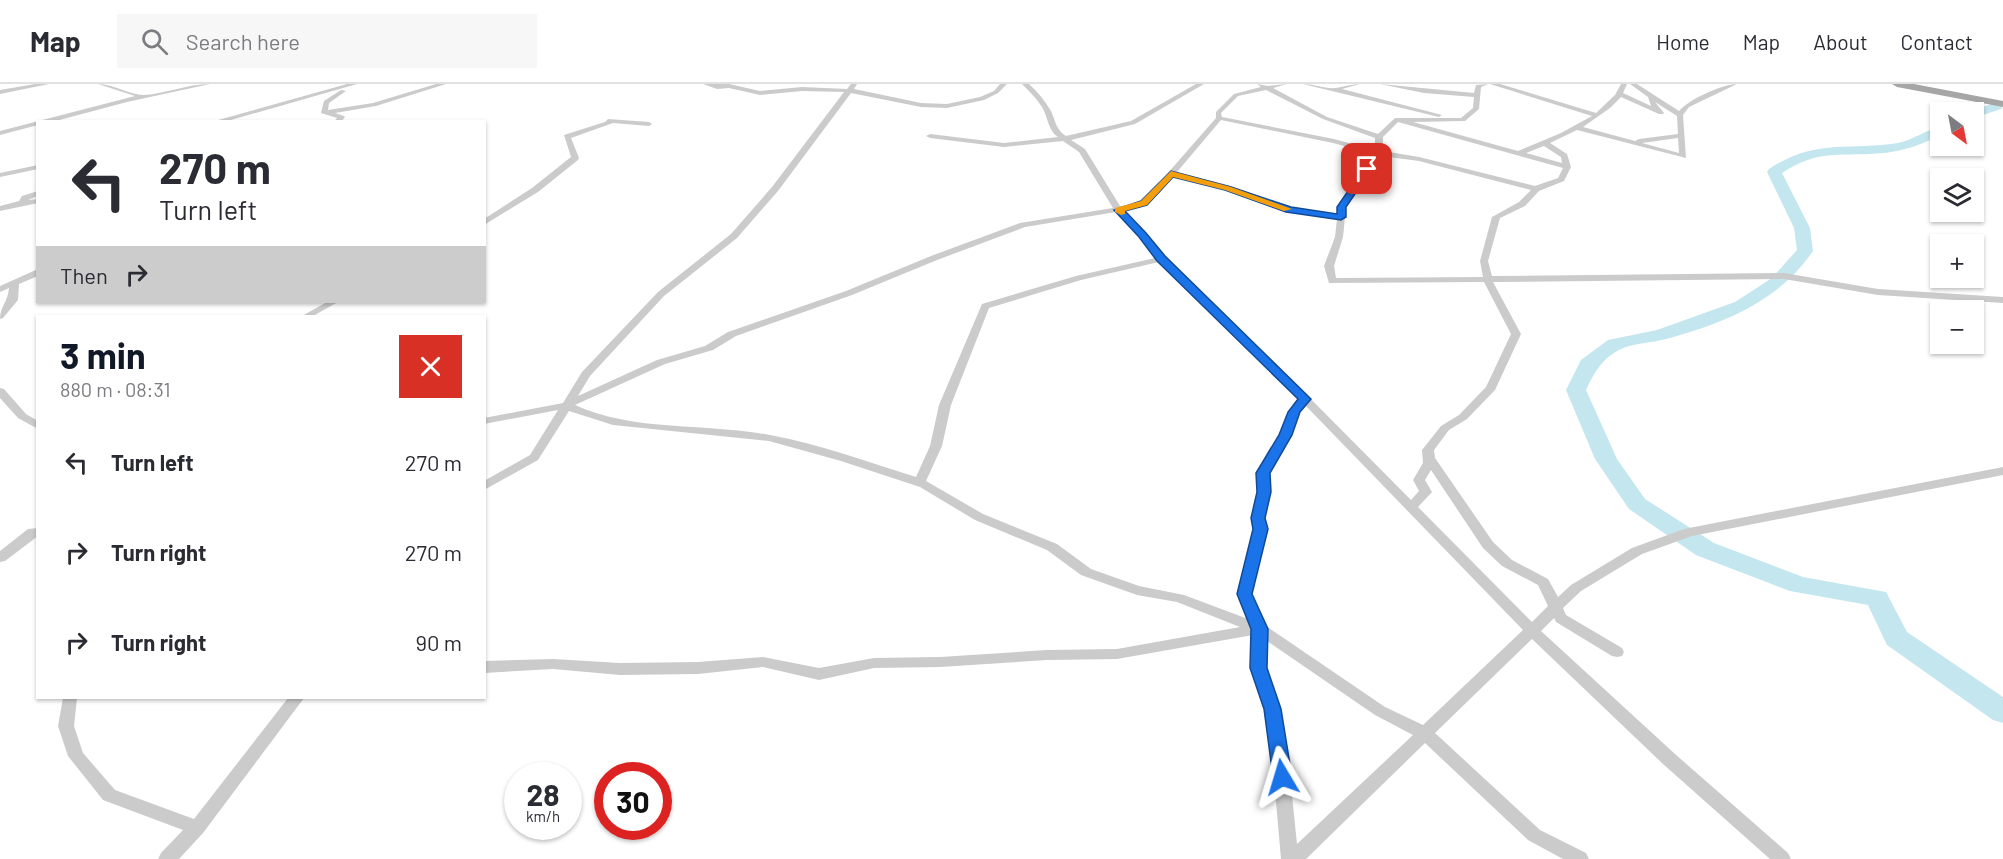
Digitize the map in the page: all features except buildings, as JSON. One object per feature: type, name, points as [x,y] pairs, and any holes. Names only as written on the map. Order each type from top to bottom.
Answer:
[{"type":"main road","points":[[1897,84],[2003,104]]},
{"type":"street","points":[[0,92],[46,84]]},
{"type":"street","points":[[101,84],[143,96]]},
{"type":"street","points":[[48,120],[143,96],[207,84]]},
{"type":"street","points":[[324,113],[326,102],[353,84]]},
{"type":"street","points":[[220,120],[353,84]]},
{"type":"street","points":[[324,113],[374,105],[443,84]]},
{"type":"street","points":[[706,84],[717,87],[737,84]]},
{"type":"street","points":[[729,86],[760,93],[853,87],[921,105],[947,106],[982,99],[996,92],[1004,84]]},
{"type":"street","points":[[1024,84],[1035,91],[1053,121],[1055,132],[1082,151],[1118,210],[1143,235],[1161,259],[1304,399],[1531,630],[1669,759],[1782,859]]},
{"type":"street","points":[[930,136],[1004,145],[1064,139],[1133,123],[1201,84]]},
{"type":"street","points":[[1260,84],[1325,118],[1379,137]]},
{"type":"street","points":[[486,421],[567,405],[660,362],[709,348],[732,334],[849,293],[1023,225],[1118,210],[1144,203],[1219,118],[1218,113],[1236,95],[1284,84]]},
{"type":"street","points":[[1306,84],[1432,114],[1465,118]]},
{"type":"street","points":[[1336,90],[1356,84]]},
{"type":"street","points":[[1383,84],[1424,91],[1478,95]]},
{"type":"street","points":[[1447,132],[1476,109],[1478,86],[1485,84]]},
{"type":"street","points":[[1493,84],[1596,115]]},
{"type":"street","points":[[1520,153],[1596,115],[1621,94],[1624,84]]},
{"type":"street","points":[[1633,84],[1680,115]]},
{"type":"street","points":[[1575,127],[1683,156],[1680,115],[1687,106],[1734,84]]},
{"type":"street","points":[[486,485],[534,457],[586,374],[661,294],[734,236],[775,189],[853,87]]},
{"type":"street","points":[[1621,94],[1661,113],[1653,105],[1650,95]]},
{"type":"street","points":[[1408,108],[1428,120]]},
{"type":"street","points":[[86,111],[88,120]]},
{"type":"street","points":[[324,113],[342,117],[339,120]]},
{"type":"street","points":[[1219,118],[1334,141],[1379,153],[1419,159],[1536,189]]},
{"type":"street","points":[[1465,118],[1398,120],[1379,137],[1379,153],[1342,207],[1339,237],[1329,266],[1332,281],[1784,276],[1878,292],[2003,300]]},
{"type":"street","points":[[596,120],[649,124]]},
{"type":"street","points":[[1398,120],[1567,167]]},
{"type":"street","points":[[486,222],[534,190],[575,158],[567,137],[614,121]]},
{"type":"street","points":[[0,133],[36,123]]},
{"type":"street","points":[[0,128],[9,130]]},
{"type":"street","points":[[1624,140],[1651,140],[1680,136]]},
{"type":"street","points":[[1410,507],[1426,492],[1419,480],[1429,463],[1428,450],[1445,428],[1463,417],[1491,388],[1516,334],[1488,281],[1484,261],[1496,217],[1522,204],[1536,189],[1561,179],[1567,167],[1564,156],[1543,142]]},
{"type":"street","points":[[2,172],[36,167]]},
{"type":"street","points":[[1171,173],[1228,188],[1289,210],[1341,217]]},
{"type":"street","points":[[22,203],[25,198],[36,194]]},
{"type":"street","points":[[0,210],[36,201]]},
{"type":"street","points":[[919,483],[936,446],[945,405],[985,306],[1079,278],[1161,259]]},
{"type":"street","points":[[0,289],[36,273]]},
{"type":"street","points":[[0,316],[14,300],[14,282]]},
{"type":"street","points":[[309,315],[331,303]]},
{"type":"street","points":[[0,391],[22,416],[36,425]]},
{"type":"street","points":[[1292,859],[1273,709],[1259,668],[1260,629],[1244,594],[1260,529],[1258,518],[1264,492],[1263,473],[1286,435],[1294,412],[1304,399]]},
{"type":"street","points":[[567,405],[574,411],[590,413],[613,422],[769,438],[845,458],[919,483],[946,495],[979,517],[1052,547],[1086,572],[1137,590],[1179,598],[1260,629],[1380,711],[1424,733],[1534,835],[1580,859]]},
{"type":"street","points":[[1429,459],[1488,545],[1507,563],[1543,582],[1561,618],[1617,652]]},
{"type":"street","points":[[1292,859],[1576,588],[1637,551],[1689,532],[2003,471]]},
{"type":"street","points":[[0,558],[36,531]]},
{"type":"street","points":[[486,667],[553,664],[620,669],[698,668],[763,662],[819,674],[874,663],[1117,654],[1260,629]]},
{"type":"street","points":[[70,699],[66,726],[76,756],[109,795],[197,828]]},
{"type":"street","points":[[167,859],[197,828],[295,699]]},
{"type":"waterway","points":[[1984,111],[1997,106]]},
{"type":"waterway","points":[[1930,135],[1902,146],[1884,149],[1821,151],[1790,161],[1774,172],[1802,228],[1805,251],[1778,282],[1741,306],[1661,335],[1615,344],[1588,364],[1576,390],[1606,459],[1637,504],[1705,549],[1799,585],[1877,598],[1897,638],[2003,712]]},
{"type":"slow traffic","points":[[1121,212],[1118,210],[1138,206],[1149,200],[1171,173],[1228,188],[1287,209]]},
{"type":"route","points":[[1282,777],[1273,709],[1259,668],[1260,629],[1244,594],[1260,529],[1258,518],[1264,492],[1263,473],[1286,435],[1294,412],[1304,399],[1161,259],[1143,235],[1118,210],[1138,206],[1149,200],[1171,173],[1228,188],[1289,210],[1341,217],[1342,207],[1367,169]]}]
